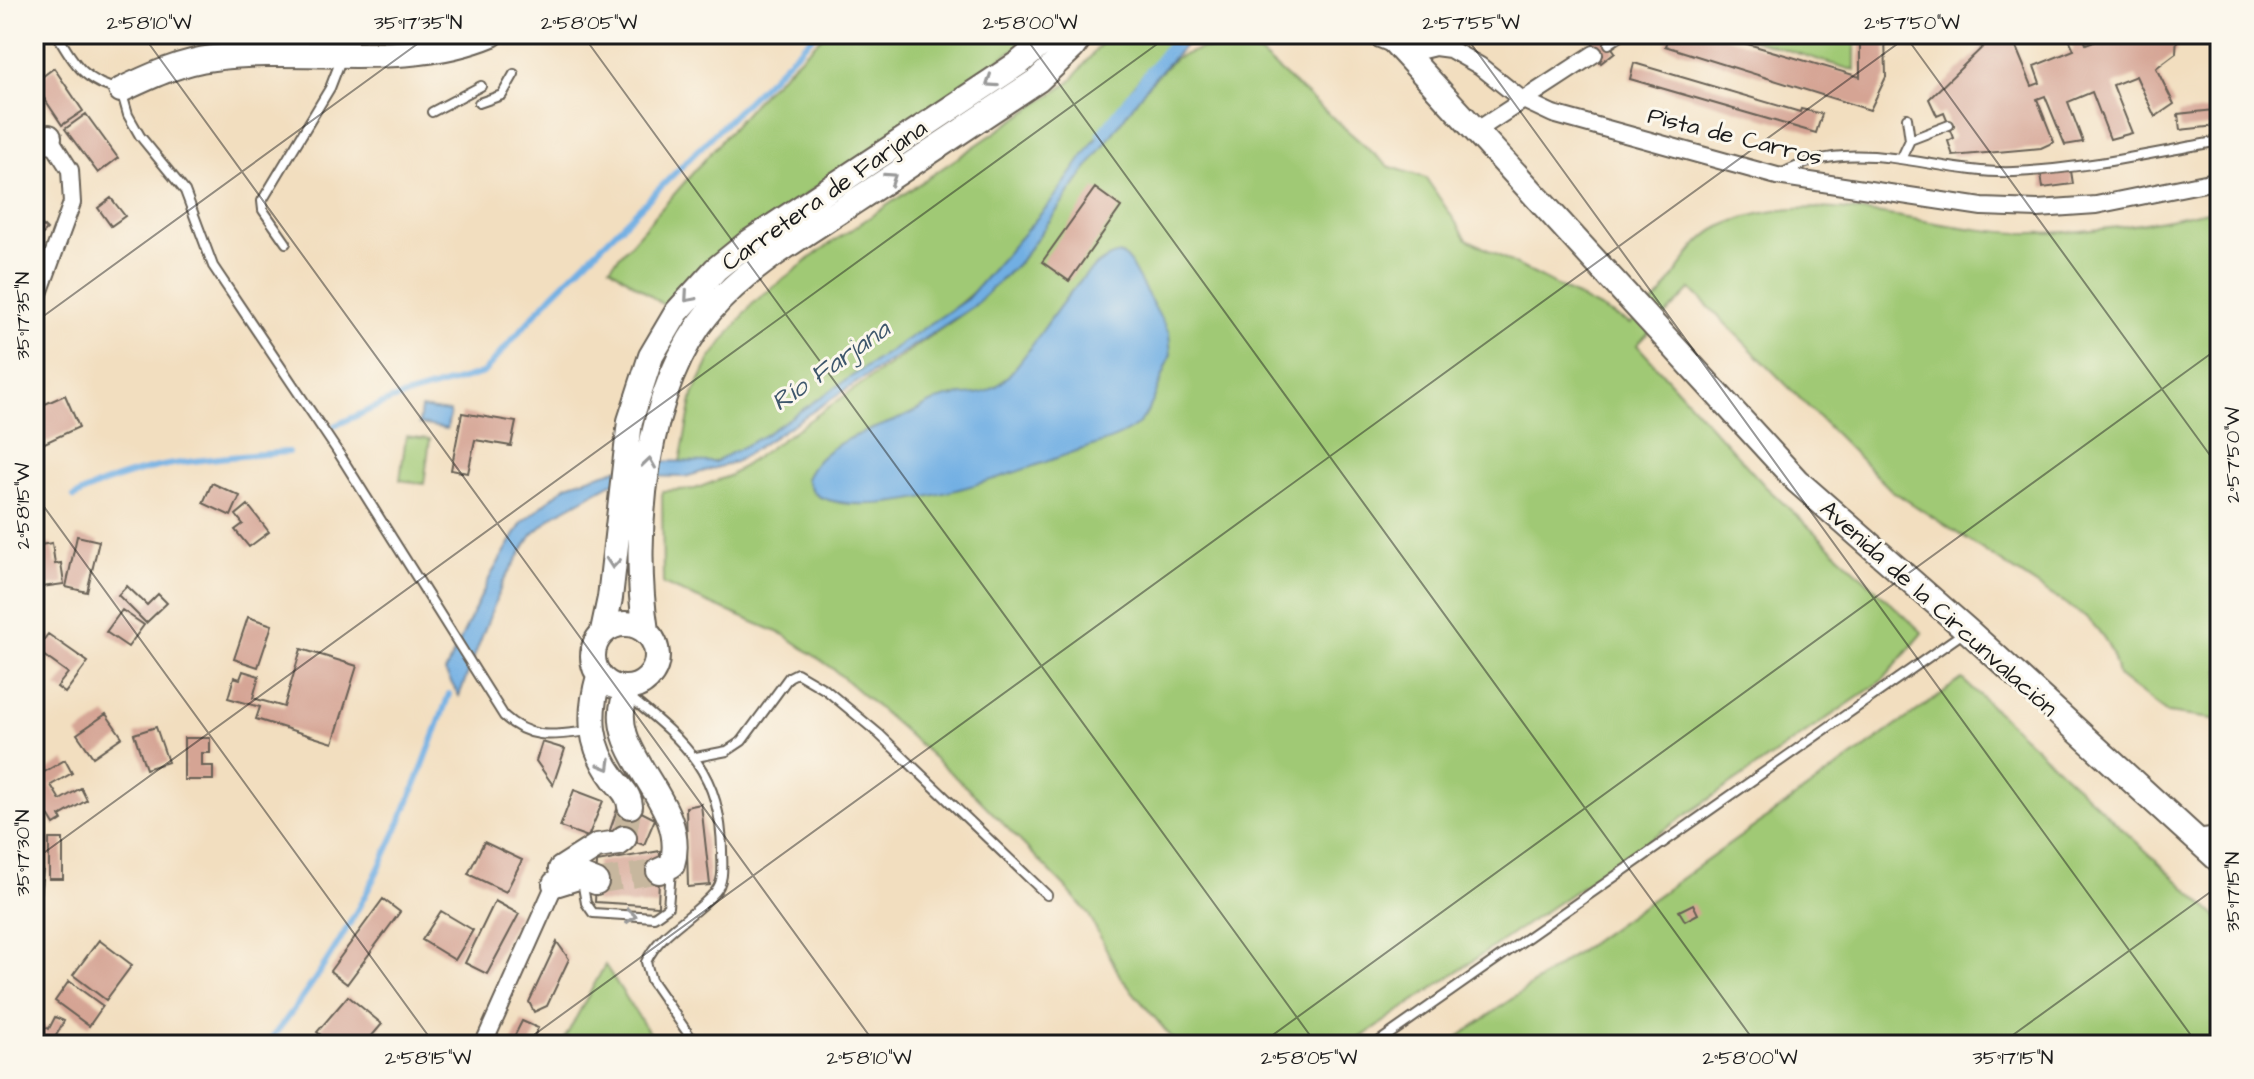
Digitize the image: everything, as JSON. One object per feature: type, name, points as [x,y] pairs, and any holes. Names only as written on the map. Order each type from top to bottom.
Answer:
[{"type":"main road","points":[[121,90],[178,65],[210,58],[342,56],[431,49],[492,34]]},
{"type":"main road","name":"Carretera de Farjana","points":[[590,730],[599,676],[592,658],[593,648],[603,631],[610,598],[627,434],[651,356],[683,304],[716,269],[786,218],[1019,63],[1053,34]]},
{"type":"main road","name":"Carretera de Farjana","points":[[628,691],[646,680],[656,665],[656,646],[646,631],[645,497],[654,430],[675,365],[703,320],[732,288],[801,237],[1038,80],[1072,48],[1082,34]]},
{"type":"main road","name":"Avenida de la Circunvalación","points":[[1387,34],[1797,481],[1967,630],[2220,861]]},
{"type":"main road","points":[[603,631],[620,624],[646,631]]},
{"type":"main road","points":[[599,676],[612,686],[628,691],[621,713],[623,732],[657,791],[671,827],[666,868]]},
{"type":"main road","points":[[590,730],[605,766],[629,801],[645,804],[657,791]]},
{"type":"main road","points":[[573,878],[597,846],[619,843],[624,838]]},
{"type":"street","name":"Pista de Carros","points":[[1406,54],[1435,47],[1450,49],[1480,66],[1521,99],[1553,114],[1777,176],[1982,207],[2038,209],[2096,205],[2220,180]]},
{"type":"street","points":[[1476,131],[1594,54]]},
{"type":"street","points":[[34,307],[72,203],[70,170],[41,143]]},
{"type":"street","points":[[2195,838],[2220,835]]},
{"type":"street","points":[[483,1045],[573,878]]},
{"type":"lane","points":[[57,34],[68,54],[91,80],[121,90],[128,115],[140,136],[185,191],[213,266],[330,440],[478,678],[516,727],[540,737],[590,730]]},
{"type":"lane","points":[[1357,34],[1406,54]]},
{"type":"lane","points":[[1609,44],[1624,34]]},
{"type":"lane","points":[[286,243],[263,210],[262,201],[330,88],[342,56]]},
{"type":"lane","points":[[479,103],[502,95],[514,74]]},
{"type":"lane","points":[[432,112],[481,86]]},
{"type":"lane","points":[[1902,157],[1910,140],[1907,118]]},
{"type":"lane","points":[[1910,140],[1949,125]]},
{"type":"lane","points":[[1777,176],[1801,163],[1825,156],[1902,157],[1971,170],[2012,172],[2220,141]]},
{"type":"lane","points":[[1374,1045],[1967,630]]},
{"type":"lane","points":[[696,757],[735,747],[789,677],[797,673],[826,690],[879,734],[1047,895]]},
{"type":"lane","points":[[628,691],[696,757],[712,790],[719,817],[721,884],[661,940],[646,962],[651,980],[696,1045]]},
{"type":"lane","points":[[573,878],[593,913],[654,917],[668,907],[666,868]]},
{"type":"green space","points":[[825,34],[1036,34],[728,249],[665,306],[610,267],[763,93]]},
{"type":"green space","points":[[1109,34],[1177,34],[1135,86],[1038,222],[990,277],[888,357],[744,449],[714,462],[679,467],[693,395],[710,359],[753,303],[821,250],[1070,82]]},
{"type":"green space","points":[[1735,34],[1855,34],[1855,71]]},
{"type":"green space","points":[[1202,48],[1259,53],[1388,166],[1426,178],[1467,239],[1630,324],[1661,295],[1687,257],[1710,233],[1758,214],[1796,209],[1836,209],[1994,231],[2033,233],[2127,226],[2220,208],[2220,720],[2167,713],[2118,676],[2108,644],[2087,618],[1891,490],[1691,289],[1637,345],[1766,487],[1923,633],[1883,680],[1350,1045],[1178,1045],[1121,978],[1088,913],[976,796],[901,728],[832,668],[784,635],[663,584],[662,491],[695,489],[729,476],[974,306],[1021,260],[1147,86],[1175,58]]},
{"type":"green space","points":[[406,436],[430,439],[424,484],[400,480]]},
{"type":"green space","points":[[1962,679],[2220,920],[2220,1045],[1447,1045]]},
{"type":"green space","points":[[605,965],[657,1045],[561,1045]]},
{"type":"water","name":"Río Farjana","points":[[1178,34],[1195,34],[1147,86],[1021,260],[974,306],[735,462],[685,477],[640,476],[610,484],[556,514],[532,535],[503,582],[459,696],[445,672],[491,575],[522,523],[567,485],[642,461],[715,462],[763,436],[967,299],[1051,202],[1134,85]]},
{"type":"water","points":[[1122,254],[1169,333],[1171,355],[1152,402],[1136,426],[1122,435],[1018,472],[911,500],[877,504],[846,503],[815,494],[806,479],[813,466],[834,447],[940,399],[977,394],[998,385],[1012,372],[1072,290],[1089,272],[1105,259]]},
{"type":"water","points":[[421,408],[450,412],[447,429],[419,424]]},
{"type":"building","points":[[1592,34],[1603,35],[1615,52],[1601,63],[1594,54]]},
{"type":"building","points":[[1669,34],[1714,34],[1860,77],[1860,34],[1885,34],[1886,77],[1870,110],[1665,46]]},
{"type":"building","points":[[1996,34],[1999,39],[2011,35],[2032,86],[2040,83],[2034,66],[2074,50],[2067,34],[2082,34],[2086,44],[2112,34],[2177,34],[2176,53],[2156,68],[2174,104],[2155,117],[2136,76],[2113,85],[2132,133],[2110,139],[2092,92],[2068,102],[2083,142],[2065,145],[2045,96],[2037,99],[2054,142],[2041,148],[1953,156],[1948,141],[1954,138],[1944,113],[1937,116],[1929,99]]},
{"type":"building","points":[[1634,63],[1800,112],[1801,109],[1822,114],[1816,133],[1630,79]]},
{"type":"building","points":[[54,68],[83,111],[62,125],[34,83]]},
{"type":"building","points":[[2214,110],[2216,126],[2180,130],[2178,114]]},
{"type":"building","points":[[86,114],[118,158],[98,173],[65,129]]},
{"type":"building","points":[[2071,171],[2073,184],[2043,188],[2041,174]]},
{"type":"building","points":[[1095,188],[1121,207],[1069,281],[1042,262]]},
{"type":"building","points":[[111,198],[125,216],[111,226],[98,208]]},
{"type":"building","points":[[34,217],[47,230],[34,242]]},
{"type":"building","points":[[65,395],[79,427],[34,448],[34,441],[40,438],[34,425],[34,409]]},
{"type":"building","points":[[462,413],[516,422],[511,446],[475,440],[468,473],[451,470]]},
{"type":"building","points":[[212,483],[240,496],[231,516],[203,503]]},
{"type":"building","points":[[248,505],[269,532],[249,547],[235,530],[243,524],[236,515]]},
{"type":"building","points":[[77,536],[99,541],[87,592],[66,587]]},
{"type":"building","points":[[52,543],[55,564],[61,563],[64,584],[34,588],[34,546]]},
{"type":"building","points":[[127,586],[147,605],[158,594],[167,603],[146,623],[118,595]]},
{"type":"building","points":[[122,610],[144,625],[128,647],[106,632]]},
{"type":"building","points":[[248,617],[272,625],[258,667],[234,659]]},
{"type":"building","points":[[48,634],[88,662],[65,693],[57,687],[68,673],[36,650]]},
{"type":"building","points":[[301,649],[357,666],[333,743],[256,719],[260,707],[228,698],[234,677],[240,679],[243,671],[259,676],[253,698],[284,707]]},
{"type":"building","points":[[106,714],[122,737],[93,757],[77,734]]},
{"type":"building","points":[[156,727],[168,762],[146,769],[134,734]]},
{"type":"building","points":[[184,738],[210,738],[210,753],[202,753],[202,766],[213,766],[213,780],[184,780]]},
{"type":"building","points":[[542,742],[565,749],[553,785],[536,761]]},
{"type":"building","points":[[65,760],[72,773],[51,785],[60,800],[81,788],[87,800],[60,816],[62,820],[54,825],[45,810],[41,812],[46,821],[34,828],[34,778]]},
{"type":"building","points":[[574,790],[603,801],[588,837],[560,827]]},
{"type":"building","points":[[620,801],[655,819],[644,845],[609,833]]},
{"type":"building","points":[[701,804],[710,885],[688,887],[686,807]]},
{"type":"building","points":[[49,839],[63,839],[63,879],[49,879]]},
{"type":"building","points":[[484,842],[522,860],[506,892],[468,874]]},
{"type":"building","points":[[660,851],[658,906],[595,902],[597,862]]},
{"type":"building","points":[[34,869],[43,870],[37,922],[34,922]]},
{"type":"building","points":[[383,899],[400,912],[347,984],[330,971]]},
{"type":"building","points":[[495,901],[519,914],[487,974],[465,963]]},
{"type":"building","points":[[1693,904],[1698,914],[1685,921],[1679,911]]},
{"type":"building","points":[[441,911],[473,930],[455,960],[422,940]]},
{"type":"building","points":[[99,940],[132,965],[106,1000],[73,975]]},
{"type":"building","points":[[557,942],[569,959],[547,1006],[534,1012],[529,1002]]},
{"type":"building","points":[[69,981],[103,1006],[89,1026],[55,1001]]},
{"type":"building","points":[[348,996],[382,1024],[364,1045],[333,1045],[317,1032]]},
{"type":"building","points":[[55,1017],[64,1021],[51,1045],[34,1045],[34,1022],[49,1029]]},
{"type":"building","points":[[522,1021],[538,1028],[530,1045],[510,1045]]},
{"type":"waterway","points":[[334,426],[391,400],[483,373],[552,295],[815,34]]},
{"type":"waterway","name":"Río Farjana","points":[[1099,134],[1177,34]]},
{"type":"waterway","points":[[74,497],[125,476],[178,463],[288,452]]},
{"type":"waterway","points":[[266,1045],[326,962],[374,878],[414,789],[449,694]]},
{"type":"tunnel","points":[[624,838],[630,806]]},
{"type":"tunnel","points":[[596,882],[659,871]]}]
